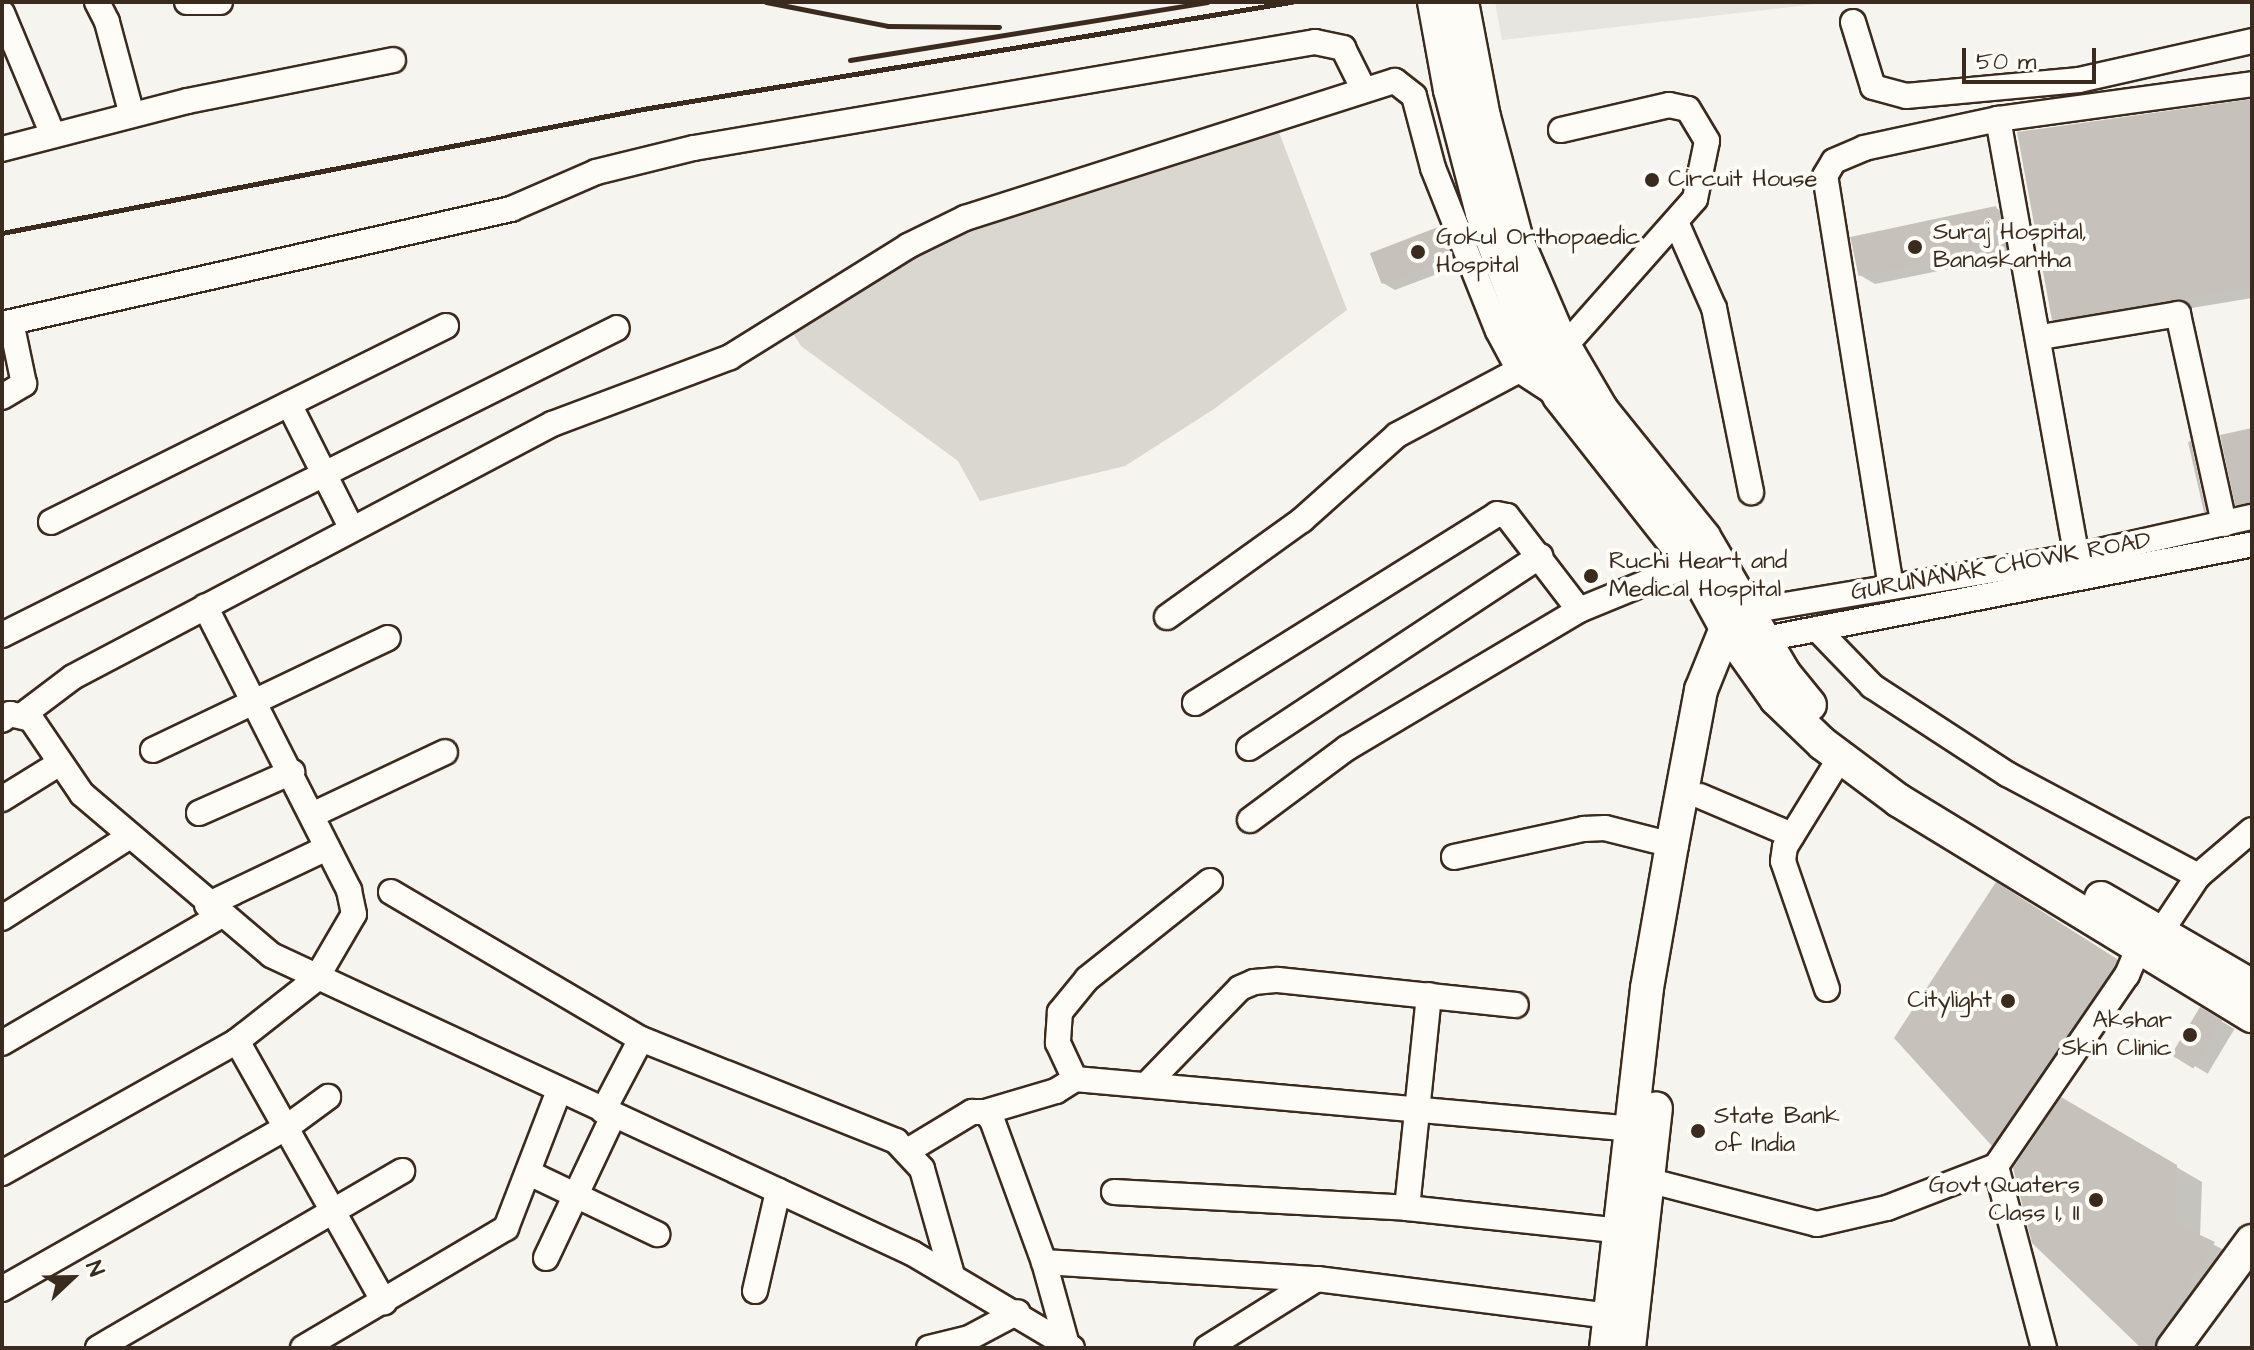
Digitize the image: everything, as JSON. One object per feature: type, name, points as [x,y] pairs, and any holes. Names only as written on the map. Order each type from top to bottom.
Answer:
[{"type":"main road","points":[[1434,2],[1450,90],[1482,213],[1544,352],[1602,410],[1704,537],[1776,699],[1840,758],[1898,800],[2150,940],[2252,986]]},
{"type":"main road","points":[[1462,2],[1512,225],[1544,352],[1559,396],[1746,634],[1809,703],[1872,756],[2150,940],[2252,1016]]},
{"type":"main road","points":[[1629,1348],[1651,1181],[1671,929],[1724,689],[1746,634]]},
{"type":"main road","points":[[1606,1348],[1634,1129],[1647,988],[1701,690],[1746,634]]},
{"type":"main road","points":[[2173,1348],[2252,1241]]},
{"type":"street","points":[[97,2],[107,22],[132,115]]},
{"type":"street","points":[[187,2],[220,2]]},
{"type":"street","points":[[2,13],[7,44],[53,135]]},
{"type":"street","points":[[1853,22],[1873,87],[1906,96],[2079,80],[2252,41]]},
{"type":"street","points":[[2,397],[24,384],[7,323],[511,209],[596,172],[725,142],[1315,42],[1343,48],[1364,90]]},
{"type":"street","points":[[2,149],[132,115],[393,60]]},
{"type":"street","points":[[13,717],[73,677],[552,424],[730,357],[908,246],[965,218],[1395,81],[1414,96],[1453,223],[1544,352]]},
{"type":"street","points":[[1891,587],[1825,176],[1845,153],[1998,119],[2252,84]]},
{"type":"street","points":[[1167,617],[1302,520],[1397,435],[1544,352],[1676,222],[1695,199],[1704,175],[1707,141],[1688,109],[1669,105],[1561,130]]},
{"type":"street","points":[[1998,119],[2041,337],[2077,556]]},
{"type":"street","points":[[1676,222],[1714,308],[1751,492]]},
{"type":"street","points":[[2041,337],[2178,314],[2224,524]]},
{"type":"street","points":[[51,522],[446,326]]},
{"type":"street","points":[[2,635],[617,328]]},
{"type":"street","points":[[289,404],[352,529]]},
{"type":"street","points":[[1195,703],[1487,518],[1507,516],[1579,610]]},
{"type":"street","name":"GURUNANAK CHOWK ROAD","points":[[1746,634],[1891,587],[2077,556],[2252,517]]},
{"type":"street","points":[[1746,634],[1817,629],[2252,544]]},
{"type":"street","points":[[1249,748],[1540,556]]},
{"type":"street","points":[[1250,820],[1347,748],[1579,610],[1691,564]]},
{"type":"street","points":[[2,1173],[237,1041],[316,979],[355,908],[292,772],[205,606]]},
{"type":"street","points":[[1817,629],[1872,686],[2007,774],[2198,876]]},
{"type":"street","points":[[153,750],[388,638]]},
{"type":"street","points":[[13,717],[38,726],[82,794],[127,838],[271,955],[316,979],[778,1191],[952,1275],[1070,1346]]},
{"type":"street","points":[[312,815],[445,752]]},
{"type":"street","points":[[1827,989],[1783,861],[1792,835],[1840,758]]},
{"type":"street","points":[[2,799],[60,763]]},
{"type":"street","points":[[199,813],[292,772]]},
{"type":"street","points":[[1700,796],[1792,835]]},
{"type":"street","points":[[1454,857],[1584,829],[1615,830],[1672,845]]},
{"type":"street","points":[[1651,1181],[1817,1224],[1887,1208],[1996,1166],[2150,940],[2198,876],[2252,830]]},
{"type":"street","points":[[2,918],[127,838]]},
{"type":"street","points":[[2,1043],[213,910],[327,848]]},
{"type":"street","points":[[1075,1079],[1058,1043],[1060,1012],[1087,979],[1210,881]]},
{"type":"street","points":[[391,892],[641,1039],[909,1150],[922,1169],[952,1275]]},
{"type":"street","points":[[1148,1083],[1240,988],[1254,982],[1516,1005]]},
{"type":"street","points":[[1407,1208],[1429,995]]},
{"type":"street","points":[[546,1258],[641,1039]]},
{"type":"street","points":[[237,1041],[336,1211],[384,1302]]},
{"type":"street","points":[[909,1150],[972,1112],[985,1112],[1056,1091],[1075,1079],[1148,1083],[1634,1129]]},
{"type":"street","points":[[303,1348],[506,1228],[531,1174],[559,1091]]},
{"type":"street","points":[[2,1289],[287,1127],[328,1097]]},
{"type":"street","points":[[985,1112],[1044,1262],[1070,1346]]},
{"type":"street","points":[[1996,1166],[2044,1348]]},
{"type":"street","points":[[98,1348],[402,1171]]},
{"type":"street","points":[[531,1174],[657,1234]]},
{"type":"street","points":[[755,1291],[778,1191]]},
{"type":"street","points":[[1114,1192],[1407,1208],[1622,1231]]},
{"type":"street","points":[[1044,1262],[1317,1279],[1610,1316]]},
{"type":"street","points":[[1207,1348],[1317,1279]]},
{"type":"street","points":[[929,1348],[978,1335],[1018,1312]]},
{"type":"shaded area","points":[[1495,2],[1835,2],[1502,40]]},
{"type":"shaded area","points":[[1275,122],[1347,310],[1214,409],[1125,466],[980,501],[958,461],[801,346],[789,327],[948,229]]},
{"type":"building","points":[[2252,99],[2252,287],[2052,320],[2017,132]]},
{"type":"building","points":[[1996,206],[2004,245],[1859,276],[1850,237]]},
{"type":"building","points":[[1438,227],[1450,258],[1382,284],[1370,253]]},
{"type":"building","points":[[2252,428],[2252,502],[2235,505],[2220,435]]},
{"type":"building","points":[[2191,441],[2206,512],[2188,442]]},
{"type":"building","name":"Citylight","points":[[1996,882],[2117,959],[1992,1146],[1894,1038]]},
{"type":"building","points":[[2200,1007],[2222,1020],[2193,1068],[2171,1055]]},
{"type":"building","name":"Govt Quaters Class I, II","points":[[2061,1097],[2177,1165],[2175,1223],[2215,1242],[2149,1348],[2141,1348],[2032,1243],[2013,1168]]},
{"type":"railway","points":[[766,2],[888,26],[999,27]]},
{"type":"railway","points":[[850,60],[1207,2]]},
{"type":"railway","points":[[2,233],[643,109],[1291,2]]},
{"type":"place","name":"Circuit House","points":[[1652,180]]},
{"type":"place","name":"Suraj Hospital, Banaskantha","points":[[1915,247]]},
{"type":"place","name":"Gokul Orthopaedic Hospital","points":[[1418,252]]},
{"type":"place","name":"Ruchi Heart and Medical Hospital","points":[[1591,576]]},
{"type":"place","name":"Citylight","points":[[2008,1001]]},
{"type":"place","name":"Akshar Skin Clinic","points":[[2190,1035]]},
{"type":"place","name":"State Bank of India","points":[[1698,1131]]},
{"type":"place","name":"Govt Quaters Class I, II","points":[[2096,1200]]}]
